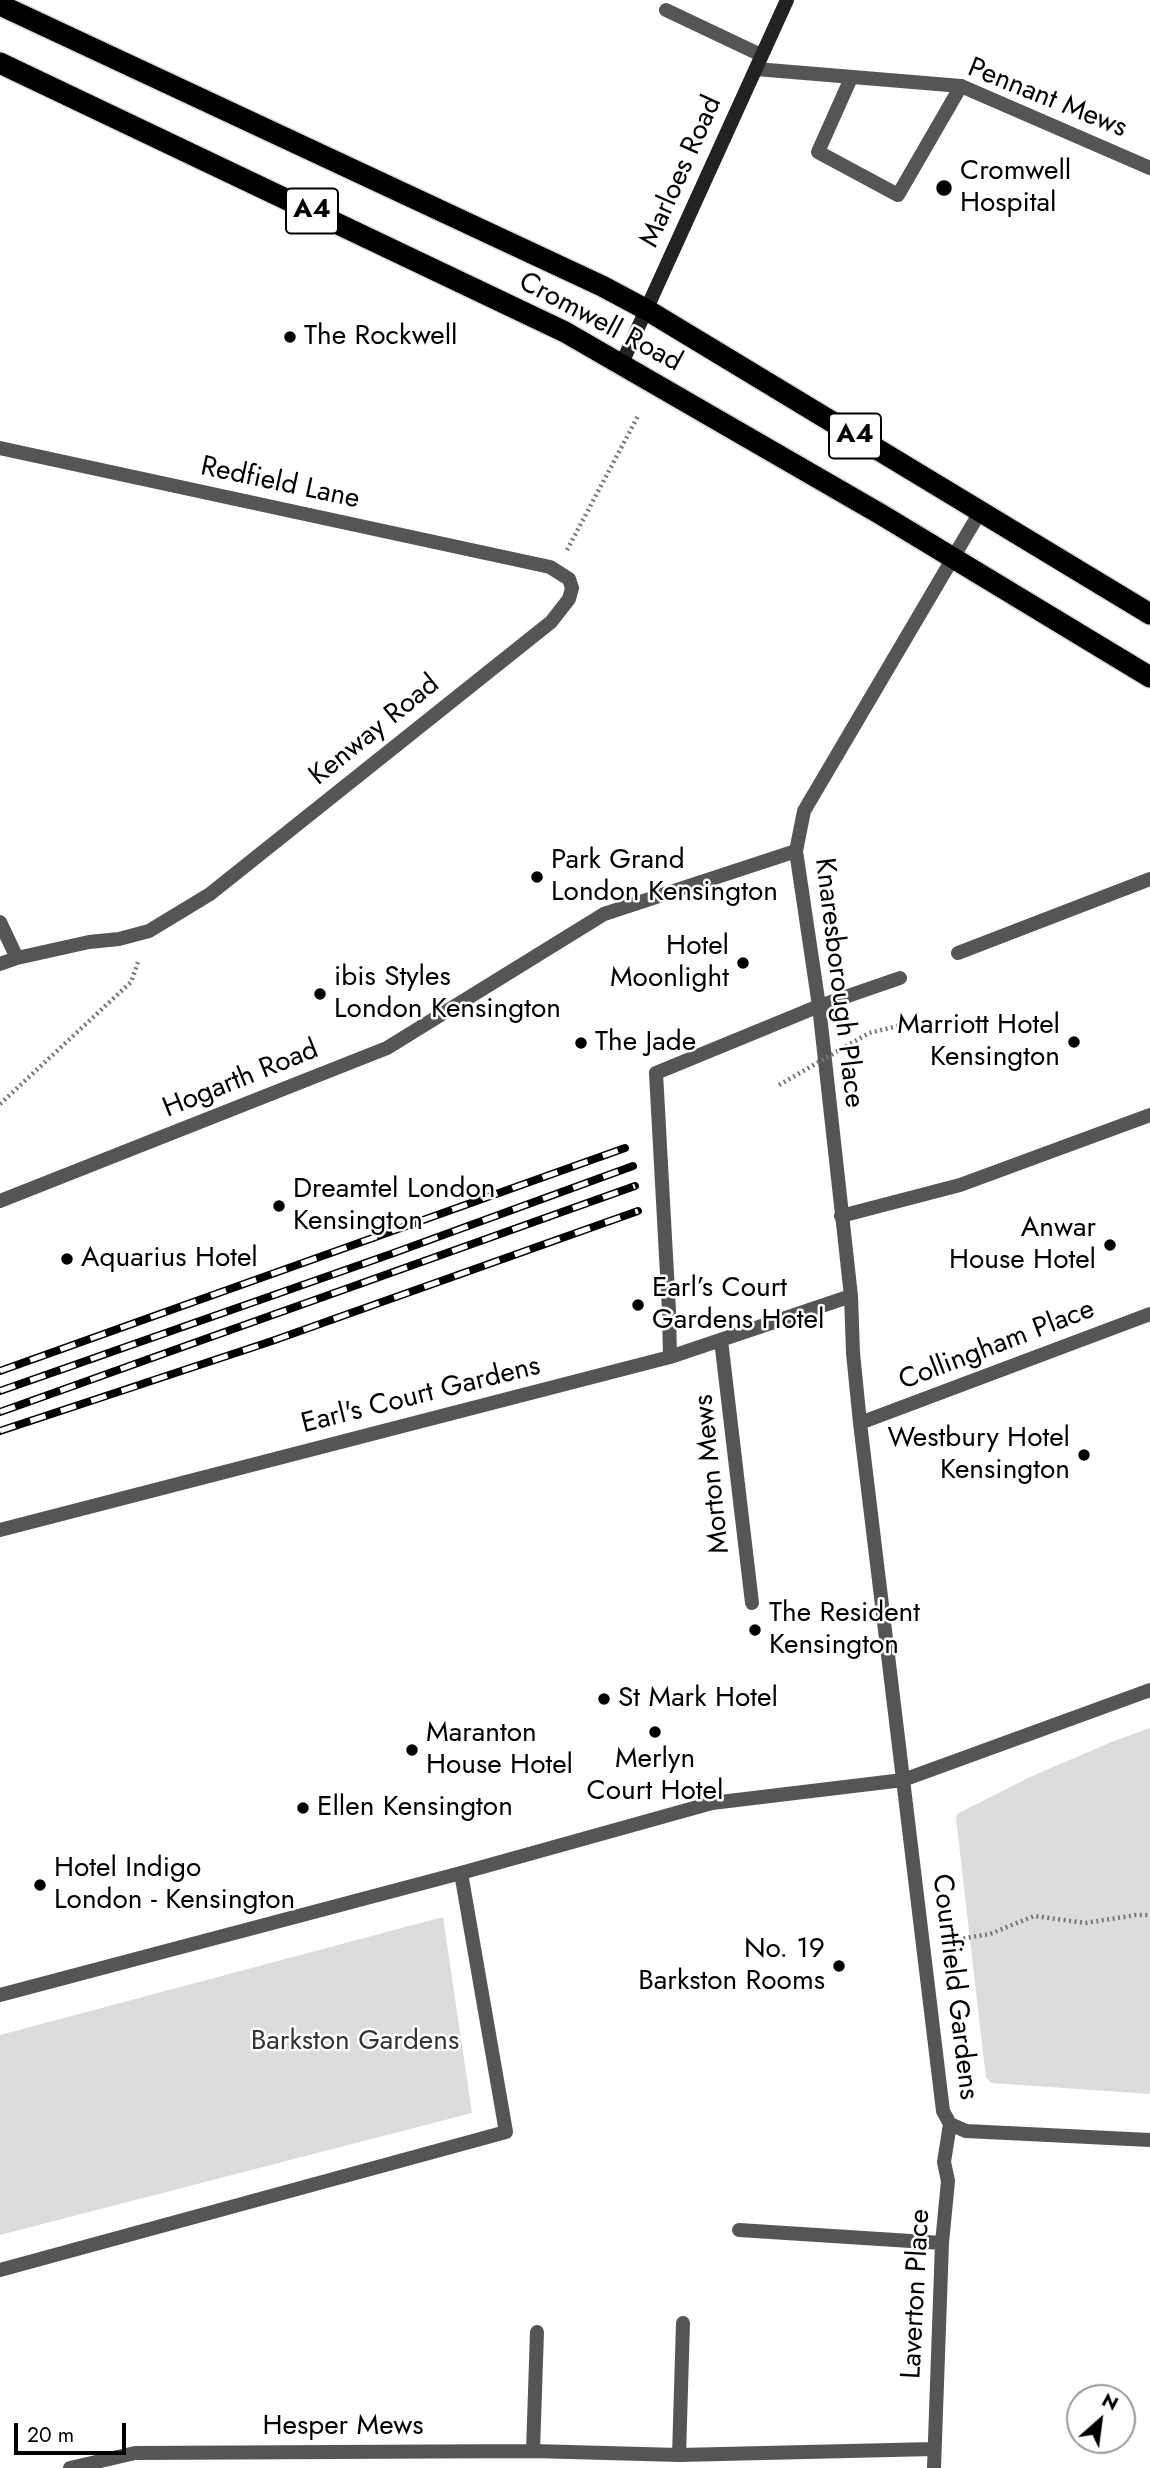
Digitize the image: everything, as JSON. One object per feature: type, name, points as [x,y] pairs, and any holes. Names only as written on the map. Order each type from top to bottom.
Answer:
[{"type":"highway","name":"Cromwell Road","points":[[0,5],[571,270],[646,310],[1150,614]]},
{"type":"highway","name":"Cromwell Road","points":[[0,63],[547,323],[622,363],[1150,677]]},
{"type":"street","name":"Marloes Road","points":[[622,363],[787,0]]},
{"type":"street","name":"Pennant Mews","points":[[666,10],[758,62],[851,79],[961,86],[1150,168]]},
{"type":"street","points":[[851,79],[818,152],[898,195],[961,86]]},
{"type":"street","name":"Redfield Lane","points":[[0,448],[550,567]]},
{"type":"street","name":"Knaresborough Place","points":[[860,1423],[851,1296],[819,1006],[796,851],[804,811],[981,512]]},
{"type":"street","name":"Kenway Road","points":[[0,964],[17,958],[149,931],[210,894],[551,622],[569,600],[572,587],[569,579],[550,567]]},
{"type":"street","name":"Hogarth Road","points":[[0,1201],[387,1048],[604,914],[796,851]]},
{"type":"street","points":[[958,953],[1150,879]]},
{"type":"street","points":[[0,922],[17,958]]},
{"type":"street","points":[[670,1357],[656,1073],[819,1006],[900,978]]},
{"type":"street","points":[[841,1216],[960,1185],[1150,1115]]},
{"type":"street","name":"Earl's Court Gardens","points":[[0,1530],[670,1357],[851,1296]]},
{"type":"street","name":"Collingham Place","points":[[860,1423],[1150,1314]]},
{"type":"street","name":"Morton Mews","points":[[721,1340],[752,1603]]},
{"type":"street","name":"Courtfield Gardens","points":[[860,1423],[943,2112],[950,2124],[966,2132],[1150,2140]]},
{"type":"street","points":[[0,1995],[461,1873],[712,1802],[904,1780],[1150,1690]]},
{"type":"street","points":[[0,2270],[506,2132],[461,1873]]},
{"type":"street","name":"Laverton Place","points":[[934,2468],[942,2243],[948,2181],[944,2162],[950,2124]]},
{"type":"street","points":[[739,2230],[942,2243]]},
{"type":"street","points":[[679,2455],[683,2323]]},
{"type":"street","points":[[533,2451],[537,2332]]},
{"type":"street","name":"Hesper Mews","points":[[70,2468],[135,2453],[533,2451],[679,2455],[934,2449]]},
{"type":"path","points":[[550,567],[562,558],[638,416]]},
{"type":"path","points":[[0,1104],[131,982],[149,931]]},
{"type":"path","points":[[779,1086],[869,1033],[906,1024]]},
{"type":"path","points":[[922,1944],[990,1934],[1034,1916],[1085,1923],[1150,1915]]},
{"type":"green space","points":[[1150,1728],[1150,2094],[992,2083],[986,2078],[957,1814],[1030,1777]]},
{"type":"green space","name":"Barkston Gardens","points":[[443,1917],[472,2113],[0,2235],[0,2035]]},
{"type":"railway","points":[[0,1371],[625,1148]]},
{"type":"railway","points":[[0,1391],[633,1166]]},
{"type":"railway","points":[[0,1412],[635,1186]]},
{"type":"railway","points":[[0,1431],[272,1341],[638,1211]]},
{"type":"place","name":"Cromwell Hospital","points":[[944,188]]},
{"type":"place","name":"The Rockwell","points":[[290,337]]},
{"type":"place","name":"Park Grand London Kensington","points":[[537,877]]},
{"type":"place","name":"Hotel Moonlight","points":[[743,963]]},
{"type":"place","name":"ibis Styles London Kensington","points":[[320,994]]},
{"type":"place","name":"Marriott Hotel Kensington","points":[[1074,1042]]},
{"type":"place","name":"The Jade","points":[[581,1043]]},
{"type":"place","name":"Dreamtel London Kensington","points":[[279,1206]]},
{"type":"place","name":"Anwar House Hotel","points":[[1110,1245]]},
{"type":"place","name":"Aquarius Hotel","points":[[67,1259]]},
{"type":"place","name":"Earl’s Court Gardens Hotel","points":[[638,1305]]},
{"type":"place","name":"Westbury Hotel Kensington","points":[[1084,1455]]},
{"type":"place","name":"The Resident Kensington","points":[[755,1630]]},
{"type":"place","name":"St Mark Hotel","points":[[604,1699]]},
{"type":"place","name":"Merlyn Court Hotel","points":[[655,1732]]},
{"type":"place","name":"Maranton House Hotel","points":[[412,1750]]},
{"type":"place","name":"Ellen Kensington","points":[[303,1808]]},
{"type":"place","name":"Hotel Indigo London - Kensington","points":[[40,1885]]},
{"type":"place","name":"No. 19 Barkston Rooms","points":[[839,1966]]}]
